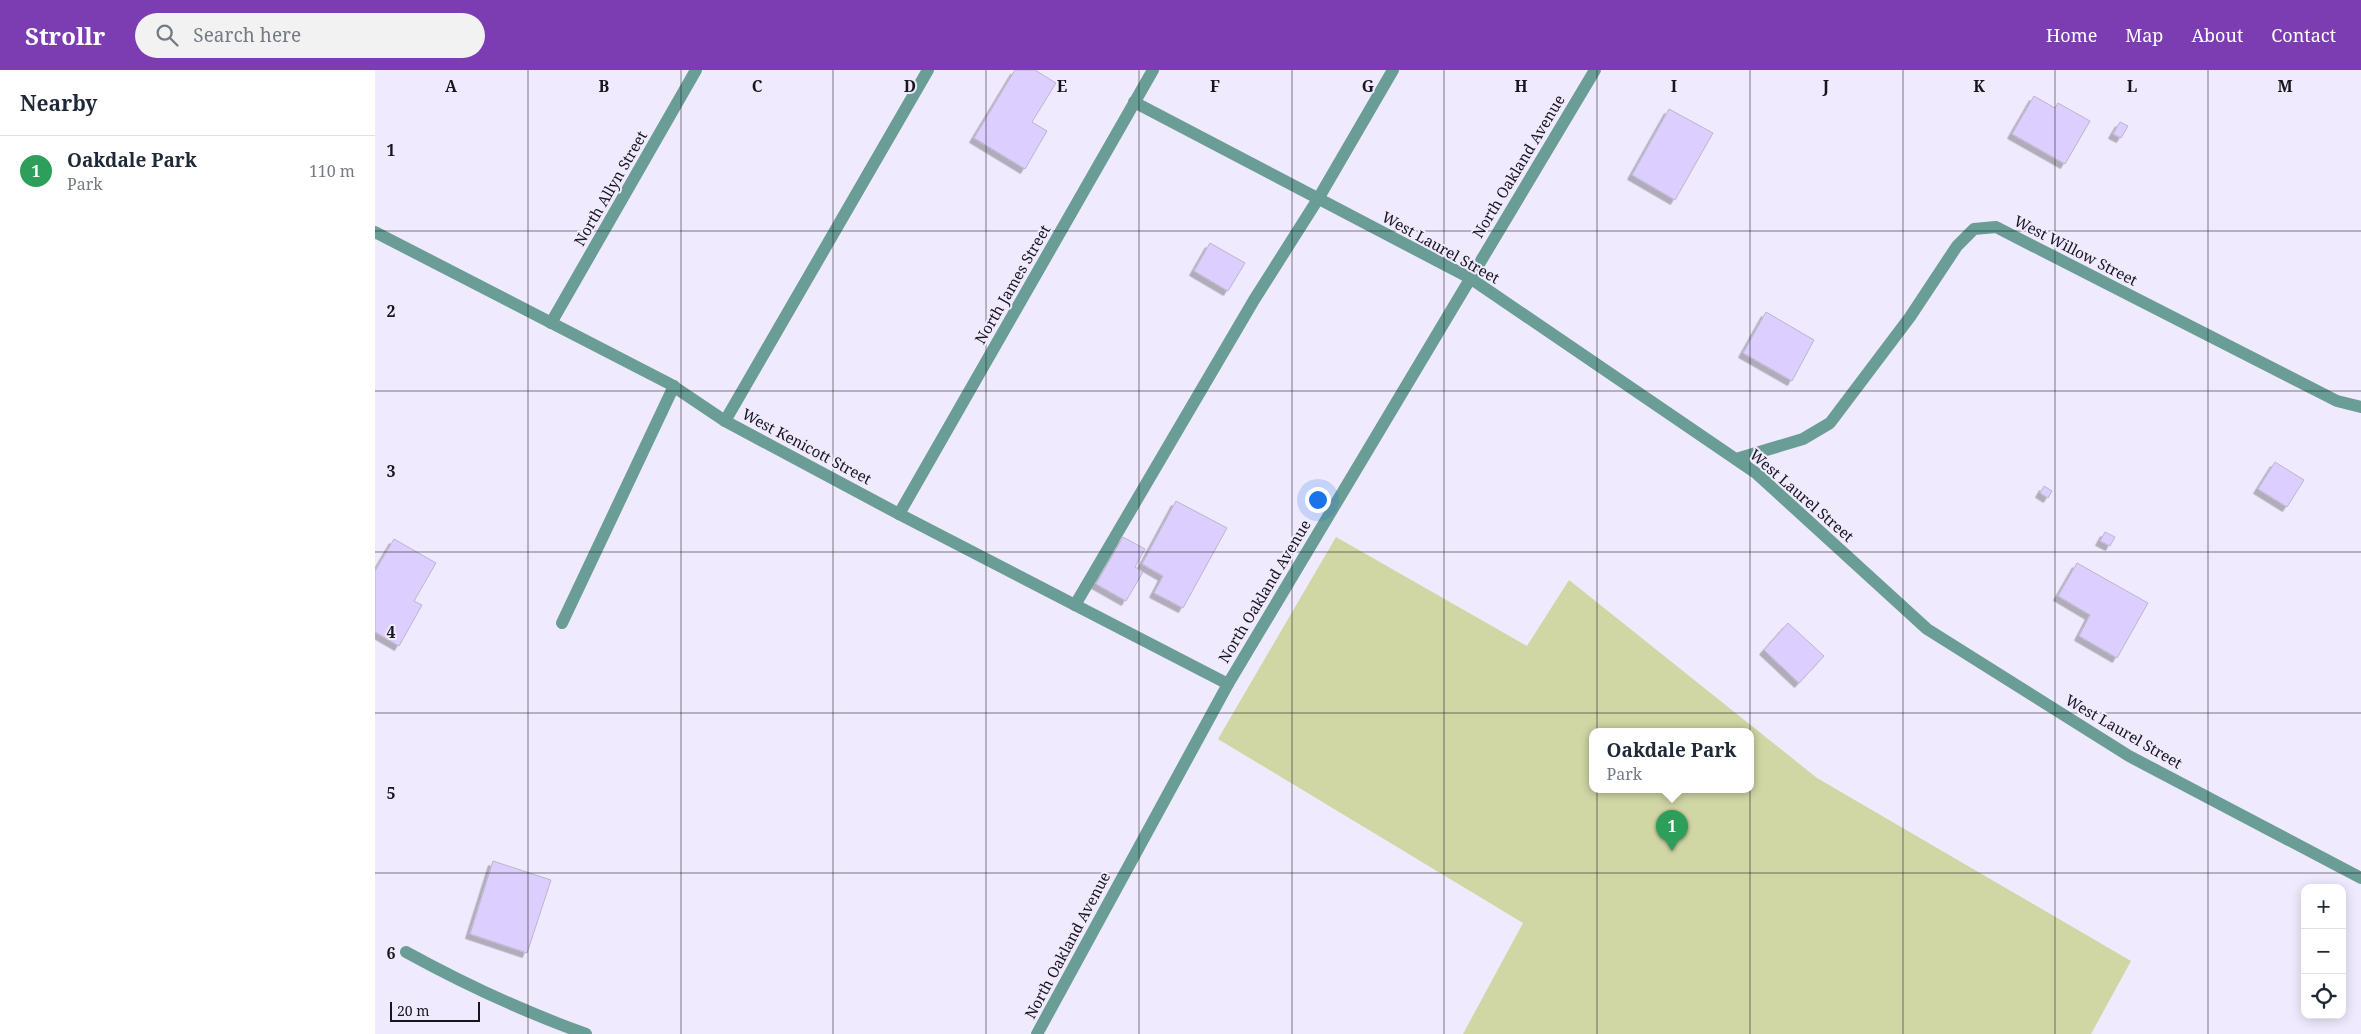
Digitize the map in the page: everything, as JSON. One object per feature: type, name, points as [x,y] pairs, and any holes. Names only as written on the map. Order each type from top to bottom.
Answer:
[{"type":"street","name":"North Allyn Street","points":[[551,323],[696,70]]},
{"type":"street","points":[[725,421],[928,70]]},
{"type":"street","name":"North James Street","points":[[899,514],[1153,70]]},
{"type":"street","points":[[1075,605],[1254,300],[1318,199],[1393,70]]},
{"type":"street","name":"North Oakland Avenue","points":[[1037,1034],[1228,684],[1595,70]]},
{"type":"street","name":"West Laurel Street","points":[[1135,102],[1470,278],[1756,473],[1927,629],[2129,756],[2361,878]]},
{"type":"street","name":"West Willow Street","points":[[1735,459],[1803,439],[1830,423],[1909,317],[1957,246],[1974,229],[1995,227],[2337,401],[2361,407]]},
{"type":"street","name":"West Kenicott Street","points":[[375,232],[674,386],[725,421],[899,514],[1228,684]]},
{"type":"street","points":[[562,624],[674,386]]},
{"type":"street","points":[[407,952],[525,1012],[587,1034]]},
{"type":"green space","points":[[1336,537],[1527,646],[1569,580],[1817,778],[2131,961],[2091,1034],[1463,1034],[1523,923],[1218,739]]},
{"type":"building","points":[[1015,70],[1035,70],[1056,83],[1032,122],[1047,131],[1025,169],[974,138]]},
{"type":"building","points":[[2034,96],[2055,108],[2058,103],[2090,121],[2065,164],[2012,134]]},
{"type":"building","points":[[1669,109],[1713,133],[1675,200],[1632,175]]},
{"type":"building","points":[[2120,122],[2128,126],[2121,138],[2113,134]]},
{"type":"building","points":[[1210,243],[1245,263],[1228,291],[1194,271]]},
{"type":"building","points":[[1766,312],[1814,340],[1792,381],[1743,353]]},
{"type":"building","points":[[2275,462],[2304,480],[2287,507],[2258,489]]},
{"type":"building","points":[[2044,486],[2052,491],[2048,498],[2040,493]]},
{"type":"building","points":[[1176,501],[1227,528],[1183,608],[1154,593],[1163,576],[1142,564]]},
{"type":"building","points":[[2105,532],[2115,537],[2110,546],[2100,541]]},
{"type":"building","points":[[1123,537],[1145,549],[1135,567],[1143,572],[1126,601],[1096,584]]},
{"type":"building","points":[[394,539],[436,563],[414,601],[422,605],[399,646],[375,632],[375,571]]},
{"type":"building","points":[[2077,563],[2148,603],[2117,658],[2079,636],[2090,615],[2058,596]]},
{"type":"building","points":[[1788,623],[1824,656],[1799,683],[1764,650]]},
{"type":"building","points":[[493,861],[551,880],[527,953],[470,934]]},
{"type":"place","name":"Oakdale Park","points":[[1672,851]]}]
